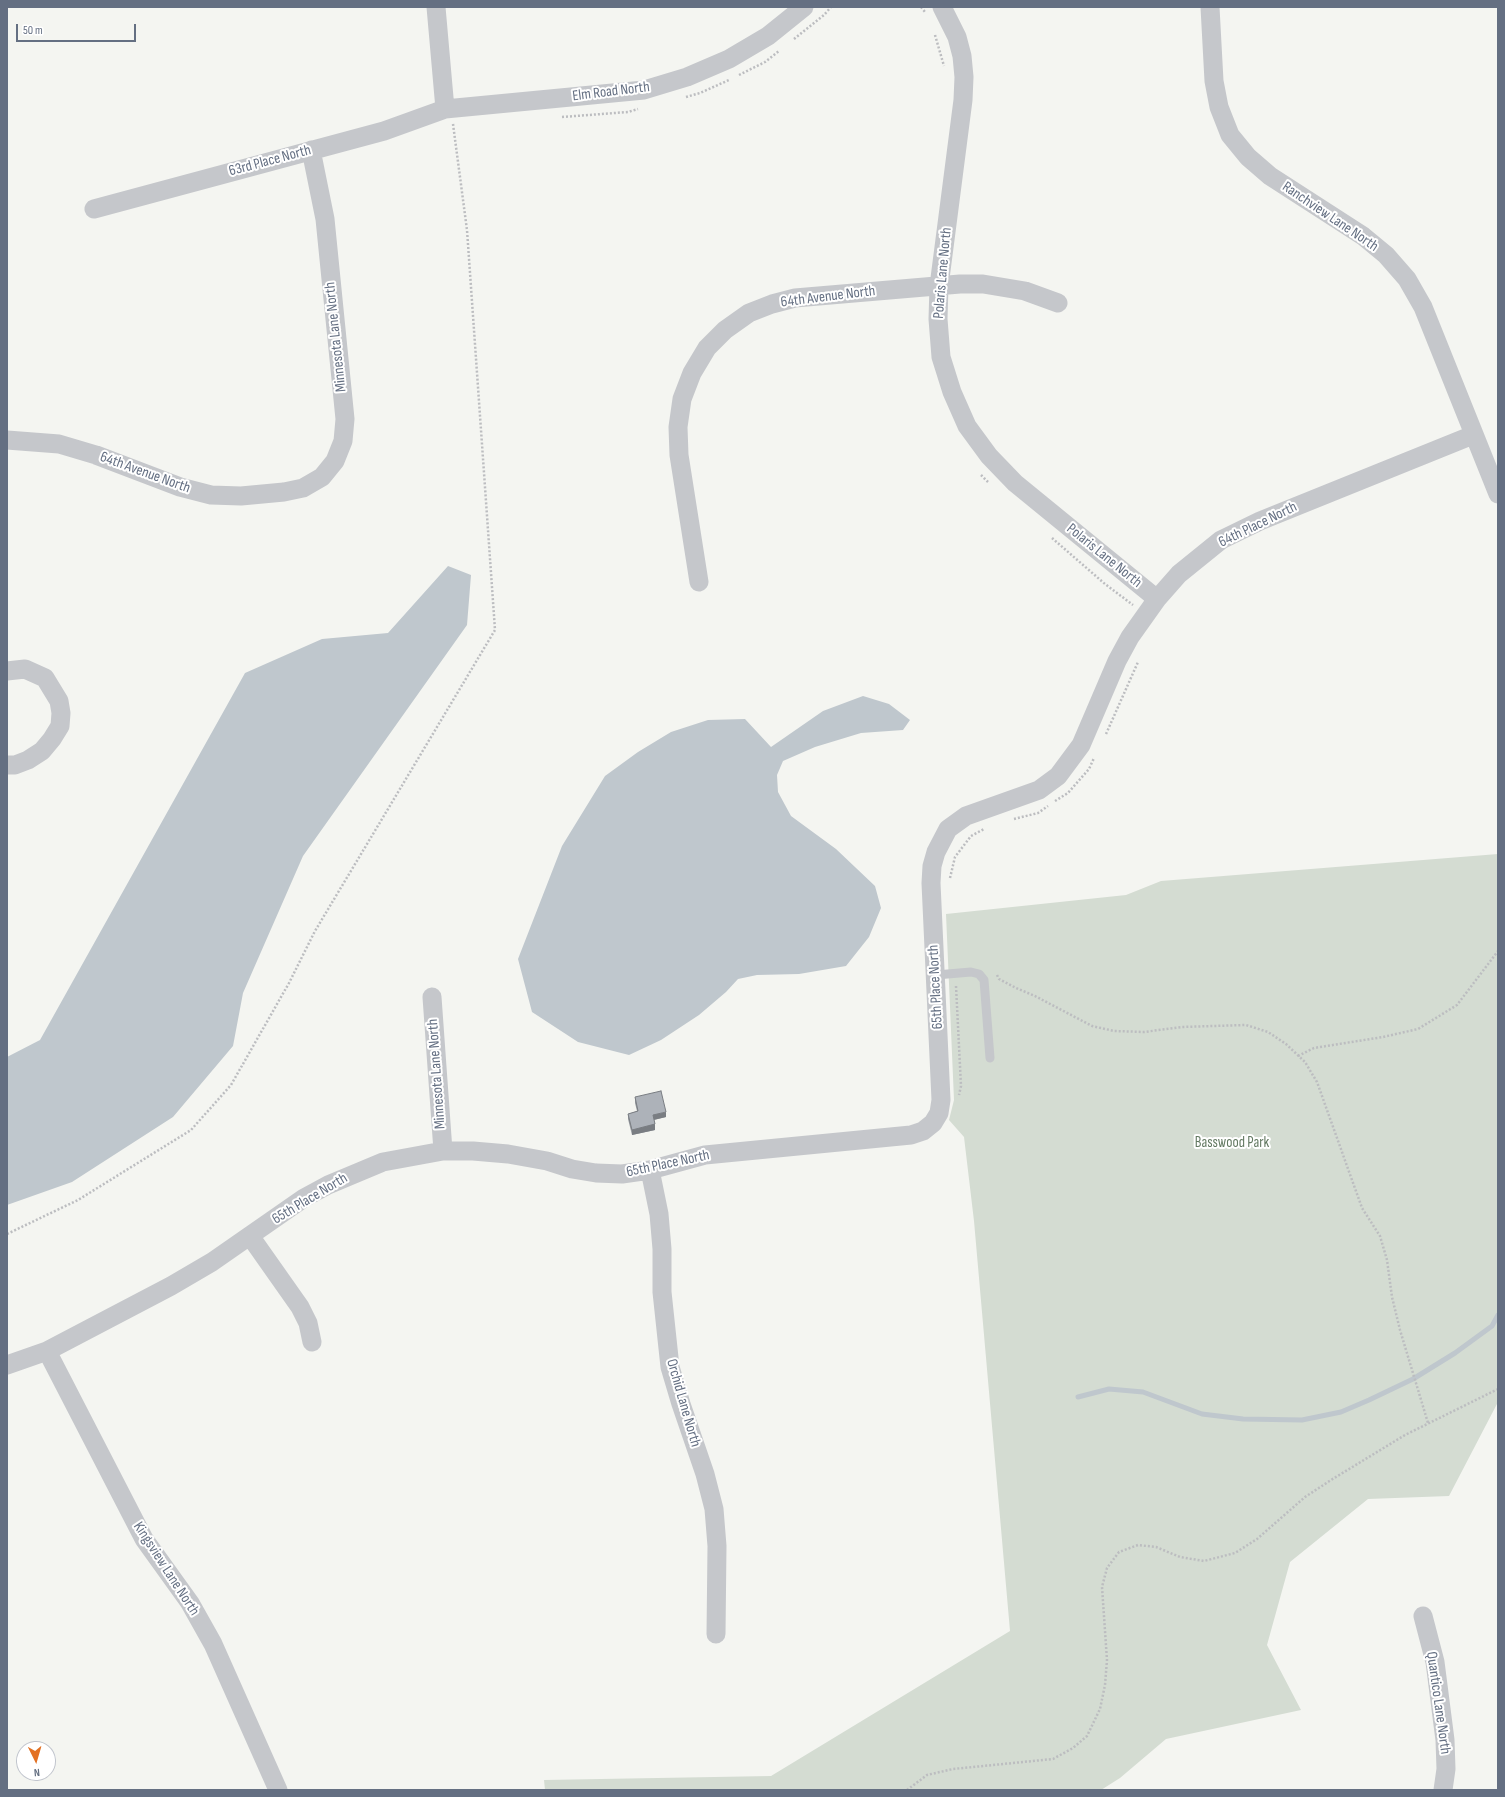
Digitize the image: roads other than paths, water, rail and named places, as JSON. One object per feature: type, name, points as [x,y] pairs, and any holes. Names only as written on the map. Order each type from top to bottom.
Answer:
[{"type":"street","points":[[436,7],[445,109]]},
{"type":"street","name":"Elm Road North","points":[[445,109],[644,90],[687,77],[729,59],[768,36],[804,7]]},
{"type":"street","name":"Ranchview Lane North","points":[[1210,7],[1214,81],[1219,107],[1230,135],[1248,157],[1270,176],[1363,236],[1386,255],[1407,279],[1423,308],[1498,494]]},
{"type":"street","name":"Polaris Lane North","points":[[935,13],[956,37],[962,56],[964,77],[963,100],[939,286],[938,319],[941,357],[952,392],[967,426],[989,456],[1015,483],[1157,599]]},
{"type":"street","name":"63rd Place North","points":[[94,209],[384,131],[445,109]]},
{"type":"street","name":"Minnesota Lane North","points":[[284,492],[304,488],[322,477],[336,461],[343,441],[344,419],[324,219],[310,150]]},
{"type":"street","name":"64th Avenue North","points":[[699,582],[679,455],[678,427],[682,399],[692,373],[707,348],[725,330],[749,313],[772,304],[795,298],[939,286],[983,284],[1025,290],[1058,303]]},
{"type":"street","name":"64th Place North","points":[[1018,798],[1039,790],[1058,776],[1072,760],[1081,745],[1117,661],[1130,637],[1157,599],[1179,574],[1221,540],[1260,521],[1473,435]]},
{"type":"street","name":"64th Avenue North","points":[[7,440],[59,444],[96,455],[180,487],[211,495],[241,496],[284,492]]},
{"type":"street","points":[[7,670],[25,668],[45,678],[59,701],[61,713],[60,726],[42,751],[28,760],[15,765],[7,765]]},
{"type":"street","name":"65th Place North","points":[[7,1366],[47,1351],[171,1286],[212,1262],[304,1198],[328,1185],[383,1162],[443,1151],[473,1151],[508,1154],[596,1173],[622,1174],[650,1170],[705,1155],[911,1135],[922,1131],[933,1123],[939,1113],[941,1100],[931,883],[932,866],[936,852],[948,829],[966,816],[1018,798]]},
{"type":"street","name":"Minnesota Lane North","points":[[432,998],[443,1151]]},
{"type":"street","name":"Orchid Lane North","points":[[650,1170],[660,1214],[662,1292],[670,1367],[705,1474],[714,1509],[717,1546],[716,1634]]},
{"type":"street","points":[[250,1236],[300,1307],[308,1323],[312,1342]]},
{"type":"street","name":"Kingsview Lane North","points":[[47,1351],[144,1539],[190,1603],[213,1644],[278,1790]]},
{"type":"street","name":"Quantico Lane North","points":[[1422,1616],[1435,1662],[1446,1769],[1443,1790]]},
{"type":"lane","points":[[936,975],[971,972],[979,974],[984,980],[990,1058]]},
{"type":"waterway","points":[[1078,1397],[1109,1389],[1143,1392],[1202,1414],[1243,1419],[1302,1420],[1341,1412],[1413,1379],[1455,1353],[1492,1326],[1498,1315]]},
{"type":"park label","name":"Basswood Park","points":[[1232,1143]]}]
